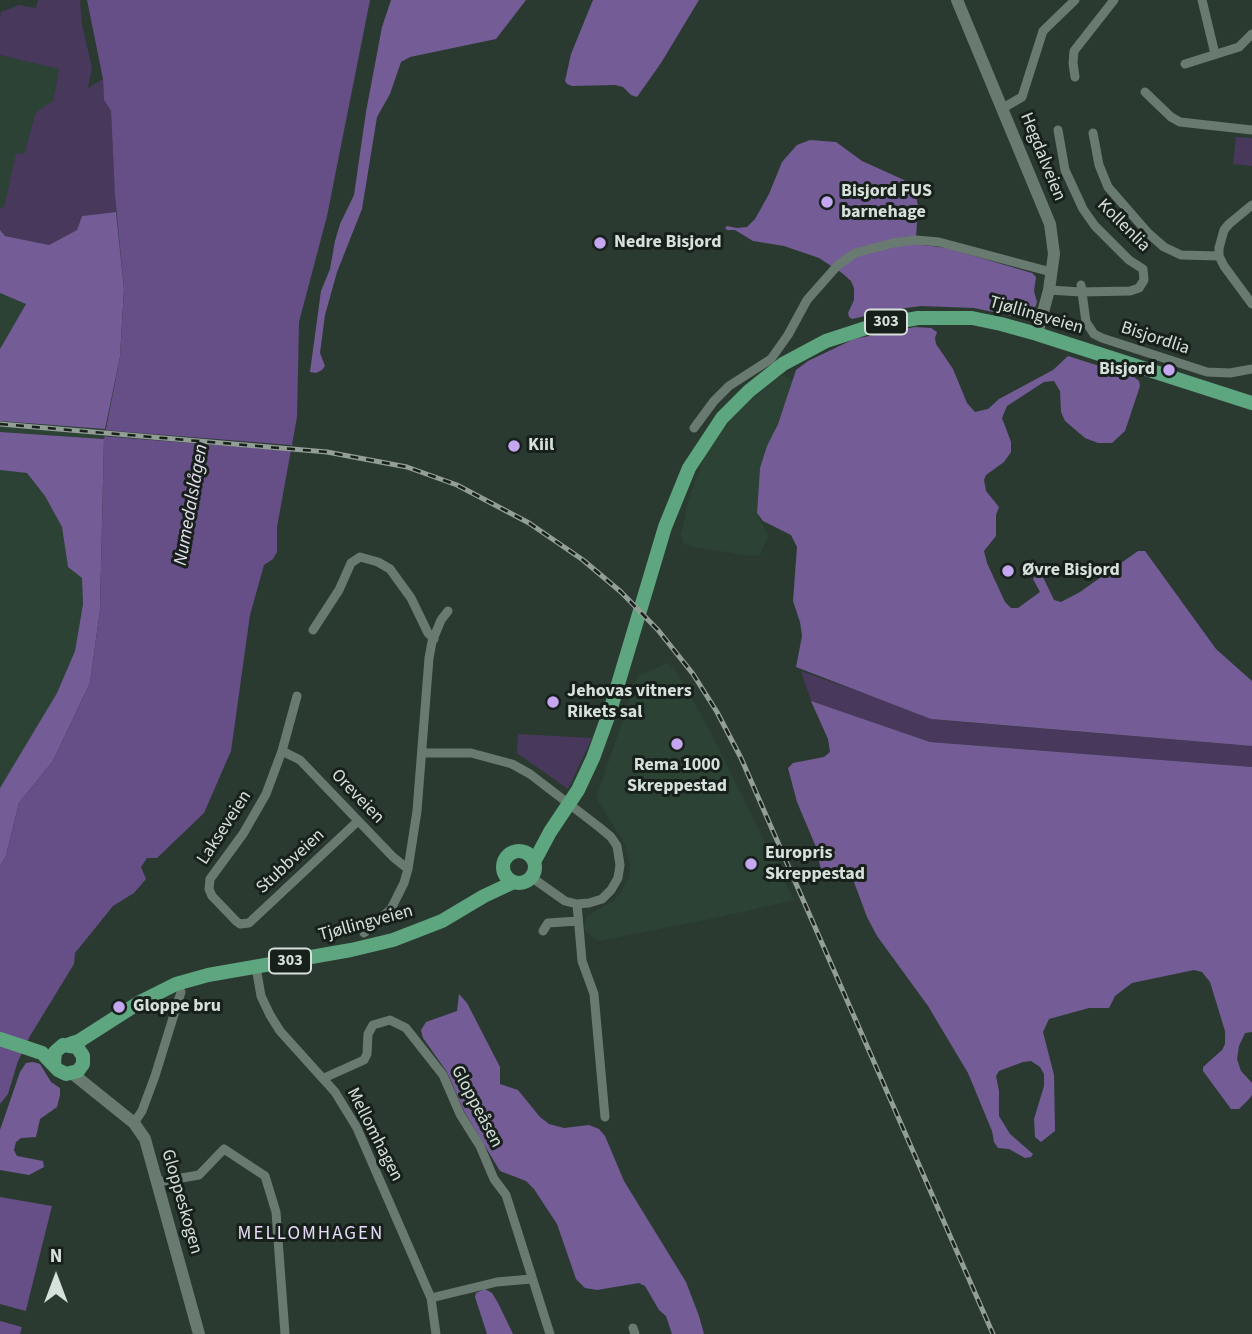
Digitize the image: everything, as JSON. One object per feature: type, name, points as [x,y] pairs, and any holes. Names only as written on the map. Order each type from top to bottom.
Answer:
[{"type":"main road","name":"Tjøllingveien","points":[[550,832],[569,804],[593,758],[672,508],[699,450],[716,425],[737,402],[783,364],[849,332],[887,322],[918,318],[972,318],[1037,334],[1252,403]]},
{"type":"main road","name":"303","points":[[502,868],[507,856],[550,832]]},
{"type":"main road","name":"303","points":[[514,883],[524,882],[531,877],[535,870],[534,862],[550,832]]},
{"type":"main road","points":[[520,850],[530,854],[534,862]]},
{"type":"main road","name":"Tjøllingveien","points":[[484,896],[502,868]]},
{"type":"main road","points":[[502,868],[506,877],[514,883]]},
{"type":"main road","name":"Tjøllingveien","points":[[43,1050],[79,1041],[140,1002],[176,984],[208,975],[393,940],[442,921],[484,896],[514,883]]},
{"type":"main road","name":"Tjøllingveien","points":[[83,1059],[97,1030]]},
{"type":"main road","name":"303","points":[[7,1041],[43,1050]]},
{"type":"main road","points":[[54,1064],[55,1052],[65,1045],[79,1049],[83,1059]]},
{"type":"main road","points":[[43,1050],[62,1073],[73,1074]]},
{"type":"main road","name":"303","points":[[73,1074],[81,1068],[83,1059]]},
{"type":"street","name":"Hegdalveien","points":[[957,0],[1050,224],[1054,254],[1049,290],[1037,334]]},
{"type":"street","points":[[1003,108],[1022,97],[1043,31],[1076,0]]},
{"type":"street","points":[[1075,77],[1072,57],[1077,44],[1114,0]]},
{"type":"street","points":[[1202,0],[1215,54]]},
{"type":"street","points":[[1185,64],[1239,47],[1252,34]]},
{"type":"street","points":[[1145,92],[1180,122],[1252,130]]},
{"type":"street","name":"Kollenlia","points":[[1058,130],[1065,170],[1083,209],[1096,226],[1129,260],[1139,265],[1145,274],[1143,284],[1136,290],[1081,288]]},
{"type":"street","points":[[1093,133],[1099,165],[1108,187],[1148,233],[1164,247],[1181,255],[1219,256]]},
{"type":"street","points":[[1252,205],[1224,230],[1219,256],[1252,304]]},
{"type":"street","points":[[694,428],[729,386],[771,359],[807,300],[836,266],[855,253],[893,243],[939,242],[1051,272]]},
{"type":"street","points":[[1049,290],[1081,288]]},
{"type":"street","name":"Bisjordlia","points":[[1081,288],[1084,317],[1089,330],[1102,338],[1207,372],[1230,373],[1252,369]]},
{"type":"street","points":[[313,630],[339,590],[351,563],[360,557],[390,569],[411,598],[433,639]]},
{"type":"street","points":[[364,933],[391,909],[408,869],[415,839],[429,658],[433,639],[448,611]]},
{"type":"street","name":"Lakseveien","points":[[244,924],[236,921],[212,896],[209,889],[210,879],[254,816],[282,751],[297,696]]},
{"type":"street","name":"Oreveien","points":[[282,751],[300,760],[393,857],[408,869]]},
{"type":"street","points":[[422,753],[471,754],[512,764],[530,774],[611,836],[619,855],[620,870],[615,884],[602,899],[577,904],[565,901],[531,877]]},
{"type":"street","name":"Stubbveien","points":[[244,924],[253,919],[358,821]]},
{"type":"street","points":[[577,904],[582,961],[594,994],[605,1117]]},
{"type":"street","points":[[543,931],[548,923],[578,921]]},
{"type":"street","name":"Mellomhagen","points":[[256,967],[261,996],[270,1015],[286,1038],[324,1078],[357,1128],[431,1298],[436,1334]]},
{"type":"street","points":[[134,1123],[142,1111],[153,1082],[181,992]]},
{"type":"street","name":"Gloppeåsen","points":[[324,1078],[364,1060],[368,1034],[373,1026],[390,1020],[406,1028],[443,1075],[494,1179],[506,1195],[550,1334]]},
{"type":"street","name":"Gloppeskogen","points":[[83,1059],[90,1079],[103,1096],[134,1123],[145,1139],[199,1334]]},
{"type":"street","name":"Gloppeskogen","points":[[73,1074],[103,1096]]},
{"type":"street","points":[[158,1182],[199,1175],[224,1149],[265,1176],[276,1212],[285,1334]]},
{"type":"street","points":[[431,1298],[497,1282],[531,1279]]},
{"type":"shaded area","points":[[38,0],[80,0],[82,25],[92,68],[88,88],[103,79],[104,100],[111,111],[116,212],[82,216],[77,230],[49,245],[5,236],[0,230],[0,209],[4,207],[16,153],[24,154],[36,112],[53,101],[59,69],[0,55],[0,17],[1,12],[19,5],[36,8]]},
{"type":"shaded area","points":[[391,0],[526,0],[496,39],[410,57],[401,62],[390,94],[377,117],[362,209],[337,272],[325,315],[320,353],[325,366],[316,373],[310,372],[321,291],[330,269],[340,224],[354,195],[382,27]]},
{"type":"shaded area","points":[[593,0],[699,0],[637,97],[615,85],[572,86],[565,81],[571,54]]},
{"type":"shaded area","points":[[0,55],[59,68],[53,102],[36,112],[24,154],[16,154],[4,207],[0,209]]},
{"type":"shaded area","points":[[1236,137],[1252,138],[1252,166],[1233,164]]},
{"type":"shaded area","points":[[810,140],[836,142],[862,161],[904,180],[916,196],[916,238],[922,245],[947,248],[1032,273],[1036,277],[1034,291],[1037,302],[1033,314],[1018,317],[974,308],[921,306],[852,319],[848,313],[854,300],[854,288],[842,273],[819,258],[784,246],[753,241],[735,230],[727,230],[727,226],[747,227],[755,219],[782,162],[797,145]]},
{"type":"shaded area","points":[[116,212],[124,289],[120,357],[105,429],[0,421],[0,349],[26,304],[0,293],[0,230],[5,236],[49,245],[77,230],[82,216]]},
{"type":"shaded area","points":[[0,293],[26,303],[0,349]]},
{"type":"shaded area","points":[[915,327],[931,328],[937,332],[936,344],[953,369],[967,403],[975,412],[988,409],[999,399],[1053,370],[1068,356],[1134,377],[1139,381],[1140,386],[1125,431],[1112,443],[1098,443],[1085,438],[1065,421],[1061,412],[1060,391],[1054,381],[1044,382],[1007,406],[1002,418],[1011,442],[1011,452],[984,480],[986,491],[999,507],[996,515],[996,536],[984,551],[987,563],[1005,602],[1011,608],[1018,608],[1040,592],[1033,579],[1036,575],[1042,575],[1054,600],[1061,602],[1080,592],[1138,551],[1145,551],[1216,649],[1252,681],[1252,746],[931,719],[796,667],[802,636],[793,601],[797,547],[791,535],[763,521],[757,513],[760,468],[767,446],[778,424],[796,370],[808,361],[854,339]]},
{"type":"shaded area","points":[[784,375],[792,380],[791,389],[760,468],[757,513],[768,536],[760,555],[693,547],[683,543],[681,535],[689,498],[706,452],[736,414],[773,381]]},
{"type":"shaded area","points":[[0,421],[105,429],[104,439],[0,432]]},
{"type":"shaded area","points":[[0,432],[104,439],[100,610],[90,683],[53,761],[19,803],[6,856],[0,866],[0,788],[57,693],[75,651],[83,604],[82,578],[68,567],[62,527],[45,496],[27,473],[0,470]]},
{"type":"shaded area","points":[[0,470],[27,473],[45,496],[62,527],[68,567],[82,578],[83,604],[75,651],[57,693],[0,788]]},
{"type":"shaded area","points":[[667,663],[674,668],[707,725],[794,900],[599,941],[586,932],[584,927],[587,916],[613,901],[620,893],[628,880],[630,865],[626,846],[596,798],[638,676]]},
{"type":"shaded area","points":[[801,671],[939,720],[1252,746],[1252,767],[930,742],[811,701]]},
{"type":"shaded area","points":[[811,701],[930,742],[1252,767],[1252,1032],[1245,1033],[1237,1059],[1241,1071],[1252,1083],[1252,1095],[1249,1099],[1239,1109],[1231,1109],[1203,1071],[1203,1067],[1222,1050],[1225,1031],[1210,982],[1202,972],[1194,970],[1132,983],[1115,996],[1109,1008],[1089,1008],[1049,1019],[1043,1032],[1054,1075],[1055,1131],[1041,1142],[1035,1137],[1034,1119],[1044,1086],[1044,1074],[1040,1067],[1031,1061],[1023,1062],[999,1071],[996,1076],[999,1116],[1010,1134],[1033,1154],[1025,1158],[1009,1149],[998,1148],[968,1073],[928,1006],[877,936],[851,874],[835,868],[829,879],[823,879],[816,847],[797,802],[788,768],[793,763],[824,757],[830,752],[828,739]]},
{"type":"shaded area","points":[[518,734],[592,738],[568,789],[517,753]]},
{"type":"shaded area","points":[[459,994],[467,1003],[500,1067],[500,1084],[518,1090],[549,1124],[564,1128],[589,1125],[599,1129],[605,1136],[624,1181],[686,1282],[704,1334],[672,1334],[666,1316],[659,1310],[645,1286],[639,1283],[597,1290],[585,1288],[576,1279],[557,1224],[526,1181],[500,1171],[464,1111],[447,1072],[423,1038],[421,1030],[426,1022],[457,1011]]},
{"type":"shaded area","points":[[26,1063],[40,1064],[51,1082],[60,1088],[60,1095],[57,1107],[40,1119],[36,1137],[21,1138],[16,1142],[14,1150],[17,1156],[43,1161],[44,1167],[29,1175],[0,1170],[0,1130],[20,1072]]},
{"type":"shaded area","points":[[485,1289],[492,1293],[513,1334],[487,1334],[475,1297],[476,1293]]},
{"type":"water","name":"Numedalslågen","points":[[87,0],[370,0],[327,216],[299,322],[297,417],[277,527],[277,552],[273,559],[264,565],[250,615],[231,751],[204,813],[157,858],[147,858],[141,867],[146,879],[134,893],[113,906],[75,953],[74,964],[30,1036],[18,1061],[8,1094],[0,1104],[0,866],[6,856],[19,803],[53,761],[90,683],[100,610],[104,439],[120,357],[124,289],[115,196],[111,111],[104,100],[103,79]]},
{"type":"water","points":[[0,1197],[52,1206],[20,1334],[0,1334]]},
{"type":"pier","points":[[102,430],[291,445],[291,451],[101,436]]},
{"type":"pier","points":[[0,1304],[26,1311],[22,1327],[0,1321]]},
{"type":"railway","points":[[0,424],[327,452],[407,467],[457,485],[529,523],[583,560],[621,592],[658,630],[693,674],[741,758],[993,1334]]},
{"type":"place","name":"Bisjord FUS barnehage","points":[[827,202]]},
{"type":"place","name":"Nedre Bisjord","points":[[600,243]]},
{"type":"place","name":"Bisjord","points":[[1169,370]]},
{"type":"place","name":"Kiil","points":[[514,446]]},
{"type":"place","name":"Øvre Bisjord","points":[[1008,571]]},
{"type":"place","name":"Jehovas vitners Rikets sal","points":[[553,702]]},
{"type":"place","name":"Rema 1000 Skreppestad","points":[[677,744]]},
{"type":"place","name":"Europris Skreppestad","points":[[751,864]]},
{"type":"place","name":"Gloppe bru","points":[[119,1007]]},
{"type":"district","name":"MELLOMHAGEN","points":[[311,1235]]}]
